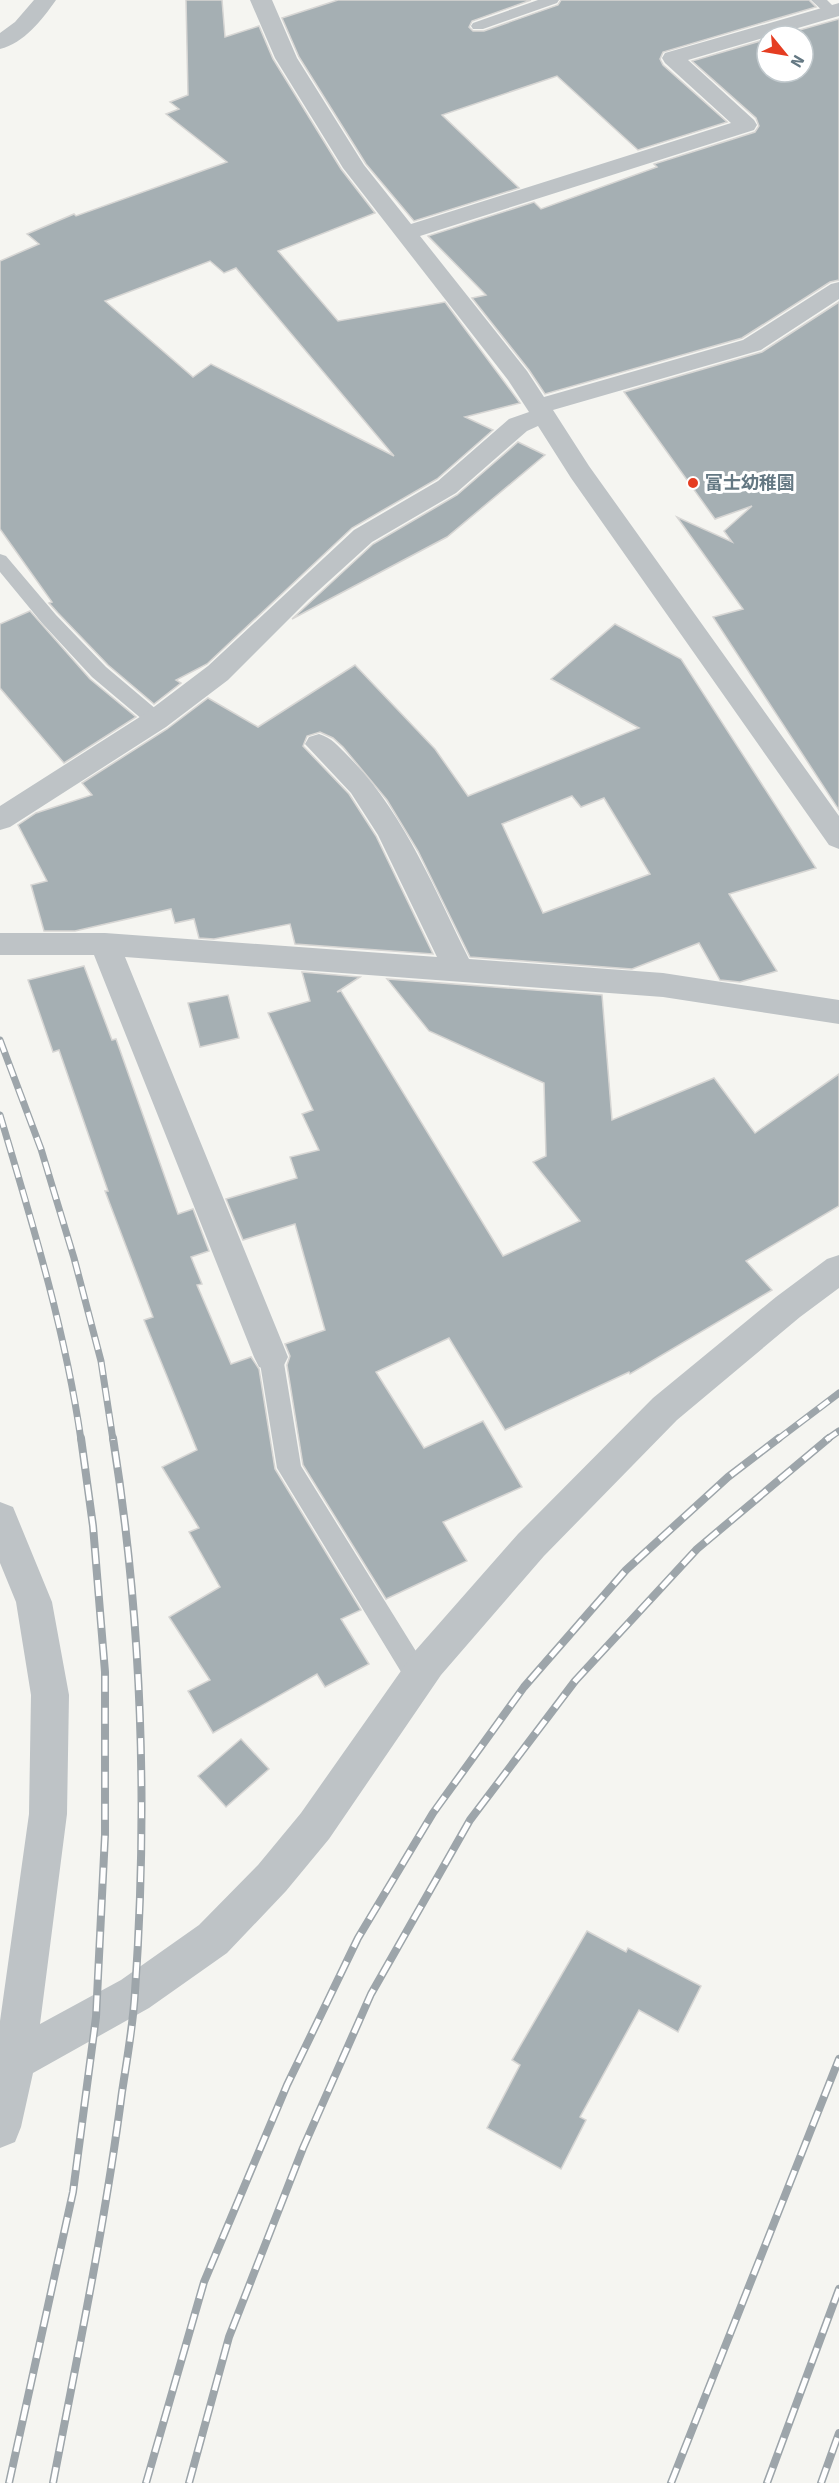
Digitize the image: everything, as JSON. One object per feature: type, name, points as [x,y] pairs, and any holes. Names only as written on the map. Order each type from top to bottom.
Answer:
[{"type":"street","points":[[0,43],[23,27],[45,0]]},
{"type":"street","points":[[261,0],[286,58],[354,168],[518,376],[580,472],[839,838]]},
{"type":"street","points":[[407,233],[746,125],[673,58],[829,7]]},
{"type":"street","points":[[0,819],[156,720],[219,673],[299,594],[363,536],[447,487],[518,425],[541,411],[752,345],[839,289]]},
{"type":"street","points":[[319,744],[361,786],[391,832],[459,970]]},
{"type":"street","points":[[1,940],[105,944],[663,985],[839,1012]]},
{"type":"street","points":[[105,944],[271,1357]]},
{"type":"street","points":[[11,2043],[135,1994],[213,1939],[272,1878],[315,1826],[418,1677],[531,1545],[665,1409],[788,1307],[839,1269]]},
{"type":"street","points":[[0,1518],[34,1602],[50,1695],[48,1814],[11,2043],[0,2127]]},
{"type":"lane","points":[[478,26],[552,0]]},
{"type":"lane","points":[[0,560],[49,619],[99,672],[156,720]]},
{"type":"lane","points":[[271,1357],[289,1467],[418,1677]]},
{"type":"building","points":[[186,0],[222,0],[225,37],[259,26],[273,59],[341,169],[375,213],[278,251],[338,321],[445,302],[520,403],[465,417],[493,430],[437,479],[352,528],[207,664],[176,680],[181,683],[154,704],[108,665],[49,603],[52,602],[0,529],[0,261],[39,244],[27,234],[74,214],[76,216],[227,162],[166,114],[179,109],[170,102],[188,95]],"holes":[[[210,261],[224,273],[236,268],[394,456],[211,364],[193,377],[105,301]]]},
{"type":"building","points":[[338,0],[531,0],[472,21],[469,27],[473,31],[484,31],[558,5],[561,0],[809,0],[816,7],[663,52],[660,59],[663,65],[727,122],[638,150],[557,76],[442,115],[519,188],[414,221],[366,164],[299,57],[282,18]]},
{"type":"building","points":[[839,19],[839,280],[830,282],[742,338],[545,394],[472,298],[486,295],[428,236],[534,202],[541,209],[657,167],[654,164],[755,132],[759,126],[756,118],[692,61],[755,43],[755,84],[815,84],[815,26]]},
{"type":"building","points":[[839,302],[839,810],[713,617],[743,609],[677,517],[732,542],[724,531],[752,506],[715,519],[624,392],[762,352]]},
{"type":"building","points":[[518,442],[545,455],[447,537],[292,619],[373,544],[457,495]]},
{"type":"building","points":[[30,611],[90,679],[136,717],[64,763],[0,688],[0,624]]},
{"type":"building","points":[[615,624],[681,659],[816,868],[729,894],[777,971],[740,982],[720,980],[699,943],[632,969],[470,957],[418,851],[387,800],[343,747],[333,738],[320,732],[307,736],[303,746],[349,794],[376,836],[433,954],[295,944],[290,924],[214,939],[199,938],[194,919],[175,923],[171,909],[75,931],[44,931],[31,885],[47,881],[18,825],[36,813],[92,795],[82,783],[167,729],[208,698],[258,727],[355,665],[435,749],[468,796],[639,728],[551,679]],"holes":[[[572,796],[581,807],[604,798],[650,874],[543,913],[502,824]]]},
{"type":"building","points":[[84,966],[112,1040],[116,1039],[178,1214],[193,1209],[209,1251],[191,1257],[202,1284],[197,1285],[231,1364],[251,1357],[259,1369],[275,1469],[361,1610],[341,1619],[369,1664],[325,1687],[317,1674],[213,1733],[188,1691],[210,1680],[169,1617],[220,1587],[189,1532],[199,1528],[162,1467],[197,1450],[144,1320],[153,1317],[105,1191],[108,1191],[59,1050],[53,1052],[28,980]]},
{"type":"building","points":[[302,972],[360,977],[337,992],[341,991],[503,1256],[580,1221],[533,1162],[546,1156],[544,1083],[429,1031],[387,979],[602,995],[612,1120],[714,1078],[755,1133],[839,1074],[839,1206],[746,1261],[772,1290],[630,1374],[629,1372],[505,1430],[449,1338],[376,1372],[424,1448],[483,1421],[522,1487],[443,1522],[467,1561],[386,1599],[303,1465],[287,1365],[290,1356],[285,1344],[325,1330],[295,1224],[243,1240],[226,1199],[297,1178],[290,1157],[319,1150],[302,1114],[313,1110],[268,1013],[310,1001]]},
{"type":"building","points":[[228,995],[239,1038],[200,1047],[188,1003]]},
{"type":"building","points":[[241,1739],[269,1769],[226,1807],[198,1776]]},
{"type":"building","points":[[587,1931],[626,1952],[628,1948],[701,1986],[678,2032],[639,2010],[580,2117],[586,2120],[561,2169],[487,2128],[520,2065],[512,2060]]},
{"type":"railway","points":[[0,1040],[41,1149],[74,1258],[101,1361],[113,1440]]},
{"type":"railway","points":[[0,1115],[57,1317],[81,1440]]},
{"type":"railway","points":[[777,1440],[839,1393]]},
{"type":"railway","points":[[826,1440],[839,1431]]},
{"type":"railway","points":[[9,2483],[73,2192],[96,2017],[105,1835],[105,1672],[93,1526],[81,1438]]},
{"type":"railway","points":[[53,2483],[108,2190],[133,2017],[139,1923],[140,1714],[130,1576],[113,1438]]},
{"type":"railway","points":[[146,2483],[204,2282],[287,2085],[358,1938],[433,1813],[524,1687],[626,1570],[728,1477],[779,1438]]},
{"type":"railway","points":[[189,2483],[229,2337],[303,2148],[371,1994],[470,1820],[575,1681],[697,1549],[829,1438]]},
{"type":"railway","points":[[671,2483],[839,2059]]},
{"type":"railway","points":[[767,2483],[839,2289]]},
{"type":"railway","points":[[821,2483],[839,2433]]},
{"type":"place","name":"富士幼稚園","points":[[693,483]]}]
